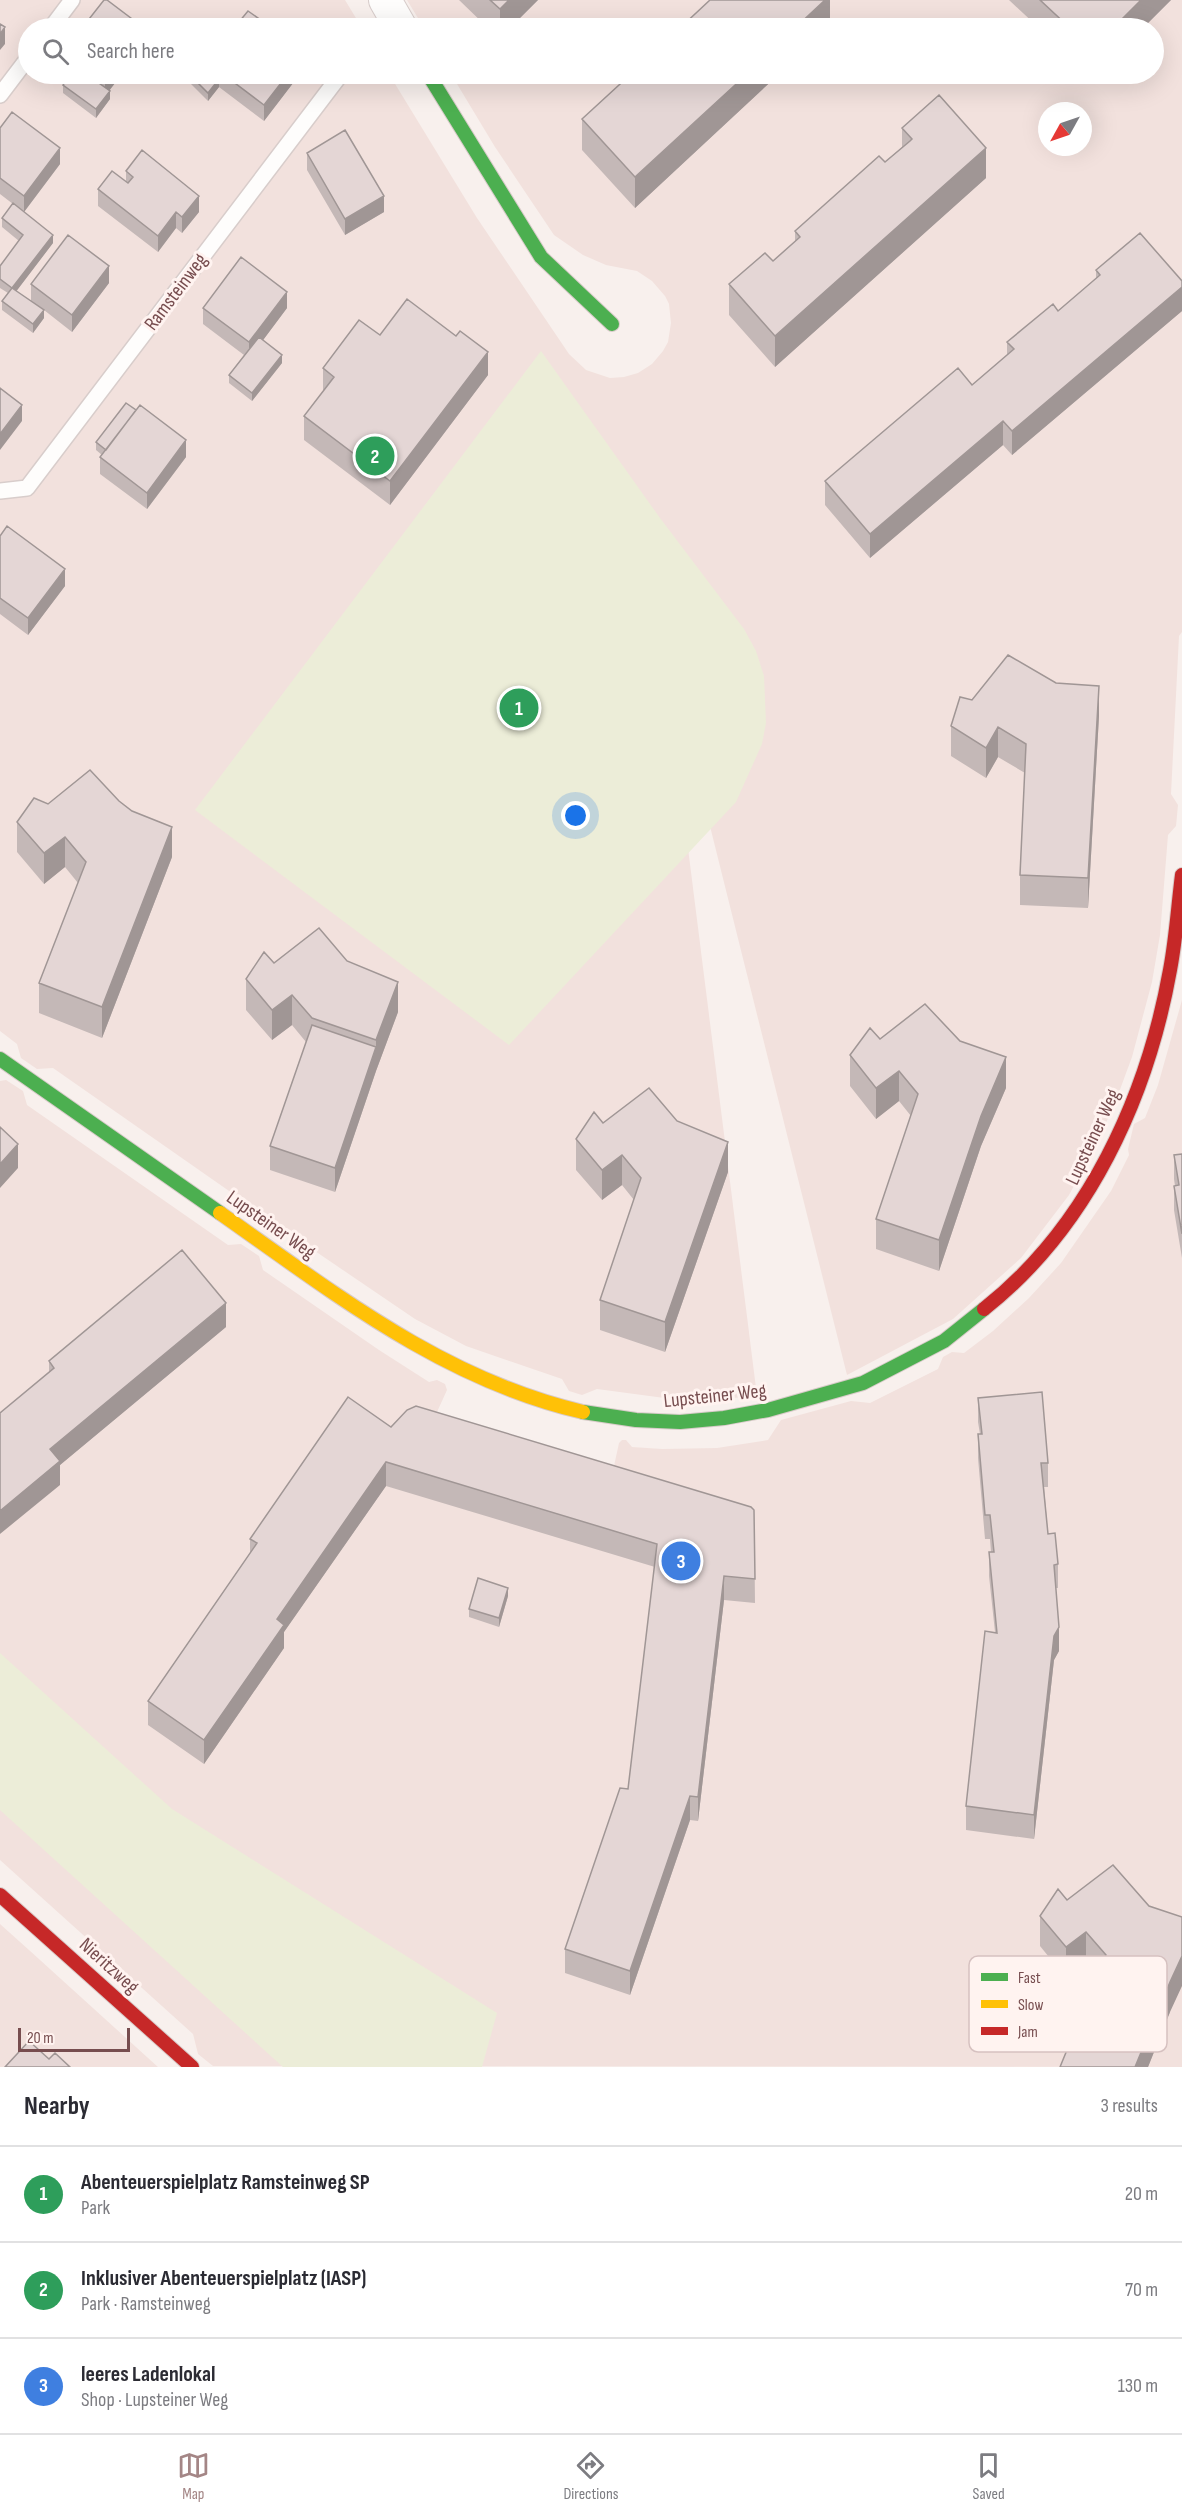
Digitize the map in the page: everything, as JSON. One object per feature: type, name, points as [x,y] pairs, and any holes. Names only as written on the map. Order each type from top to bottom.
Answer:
[{"type":"street","points":[[434,84],[541,257],[612,324]]},
{"type":"street","name":"Lupsteiner Weg","points":[[0,1059],[344,1301],[457,1370],[510,1391],[570,1408],[615,1417],[651,1422],[724,1419],[821,1399],[850,1390],[908,1363],[955,1335],[989,1310],[1047,1253],[1088,1196],[1123,1126],[1140,1082],[1155,1037],[1168,980],[1179,919],[1182,875]]},
{"type":"street","name":"Nieritzweg","points":[[0,1895],[192,2067]]},
{"type":"lane","points":[[58,18],[72,0]]},
{"type":"lane","points":[[0,95],[18,71]]},
{"type":"lane","name":"Ramsteinweg","points":[[0,491],[27,488],[333,84]]},
{"type":"shaded area","points":[[0,0],[345,0],[356,18],[18,18],[18,84],[395,84],[477,218],[569,354],[586,370],[610,378],[638,373],[652,364],[663,351],[668,342],[671,323],[669,304],[665,296],[652,281],[637,271],[606,265],[583,255],[554,235],[495,147],[457,84],[1164,84],[1164,18],[418,18],[407,0],[1182,0],[1182,632],[1179,636],[1171,794],[1178,805],[1176,826],[1168,835],[1160,935],[1152,982],[1132,1057],[1095,1147],[1069,1195],[1021,1258],[953,1319],[847,1375],[660,626],[757,1396],[708,1400],[672,1399],[597,1389],[582,1395],[569,1391],[562,1379],[466,1346],[415,1319],[287,1232],[275,1233],[257,1221],[252,1207],[53,1068],[37,1069],[21,1058],[17,1044],[0,1031]]},
{"type":"shaded area","points":[[1182,1000],[1182,2067],[213,2066],[198,2054],[193,2034],[0,1860],[0,1081],[6,1080],[23,1091],[27,1105],[228,1245],[241,1244],[259,1256],[263,1270],[379,1350],[429,1382],[437,1380],[445,1384],[447,1390],[437,1412],[464,1424],[614,1466],[619,1443],[622,1440],[626,1440],[632,1447],[662,1449],[717,1448],[768,1440],[781,1420],[851,1401],[870,1403],[938,1369],[943,1357],[952,1352],[964,1353],[993,1331],[1029,1298],[1061,1263],[1111,1191],[1129,1155],[1128,1149],[1134,1124],[1145,1118],[1158,1085]]},
{"type":"shaded area","points":[[0,1924],[29,1950],[158,2067],[0,2067]]},
{"type":"green space","points":[[541,351],[660,518],[744,629],[756,651],[764,676],[766,723],[762,744],[736,802],[509,1045],[195,810]]},
{"type":"green space","points":[[0,1653],[172,1809],[497,2013],[482,2067],[283,2067],[0,1810]]},
{"type":"building","points":[[104,0],[107,0],[131,18],[90,18]]},
{"type":"building","points":[[490,0],[509,0],[500,9]]},
{"type":"building","points":[[710,0],[825,0],[806,18],[691,18]]},
{"type":"building","points":[[1040,0],[1141,0],[1123,18],[1059,18]]},
{"type":"building","points":[[248,11],[258,18],[242,18]]},
{"type":"building","points":[[0,24],[5,27],[0,34]]},
{"type":"building","points":[[100,84],[110,91],[96,109],[63,85]]},
{"type":"building","points":[[199,84],[215,84],[208,93]]},
{"type":"building","points":[[236,84],[280,84],[264,105]]},
{"type":"building","points":[[620,84],[736,84],[635,177],[582,119]]},
{"type":"building","points":[[939,95],[986,148],[775,336],[729,284],[765,253],[773,261],[800,237],[795,231],[879,156],[885,162],[910,141],[912,139],[902,128]]},
{"type":"building","points":[[12,112],[60,148],[24,196],[0,178],[0,128]]},
{"type":"building","points":[[345,130],[384,196],[345,219],[307,153]]},
{"type":"building","points":[[142,150],[199,196],[182,217],[176,212],[158,236],[98,189],[112,171],[128,183],[133,177],[126,171]]},
{"type":"building","points":[[13,203],[53,235],[12,288],[0,279],[0,266],[23,235],[2,218]]},
{"type":"building","points":[[1140,233],[1182,281],[1182,287],[1012,431],[1003,421],[870,534],[825,481],[958,368],[972,385],[1014,349],[1007,342],[1053,304],[1058,311],[1100,275],[1096,270]]},
{"type":"building","points":[[68,235],[109,266],[72,315],[31,284]]},
{"type":"building","points":[[241,257],[287,292],[249,342],[203,308]]},
{"type":"building","points":[[12,288],[44,310],[33,324],[2,301]]},
{"type":"building","points":[[407,299],[456,336],[460,331],[488,352],[390,481],[304,416],[334,377],[323,368],[359,320],[380,335]]},
{"type":"building","points":[[259,337],[282,355],[252,393],[229,375]]},
{"type":"building","points":[[0,388],[22,405],[0,434]]},
{"type":"building","points":[[126,403],[136,410],[106,450],[96,442]]},
{"type":"building","points":[[140,405],[186,440],[147,493],[100,457]]},
{"type":"building","points":[[7,526],[65,569],[28,618],[0,598],[0,536]]},
{"type":"building","points":[[1008,655],[1056,683],[1099,686],[1088,878],[1020,875],[1026,744],[998,727],[986,748],[951,726],[960,697],[972,700]]},
{"type":"building","points":[[90,770],[119,801],[132,811],[172,827],[102,1007],[39,983],[86,862],[65,837],[44,853],[17,822],[34,798],[48,804]]},
{"type":"building","points":[[319,928],[347,961],[398,982],[376,1040],[312,1018],[292,995],[272,1010],[246,979],[264,952],[274,963]]},
{"type":"building","points":[[925,1004],[960,1041],[1006,1057],[981,1116],[939,1240],[876,1219],[918,1094],[899,1071],[876,1088],[850,1055],[870,1028],[880,1039]]},
{"type":"building","points":[[312,1025],[376,1047],[335,1168],[270,1146]]},
{"type":"building","points":[[649,1088],[677,1121],[728,1142],[665,1322],[600,1300],[641,1178],[622,1155],[602,1170],[576,1139],[594,1112],[603,1123]]},
{"type":"building","points":[[0,1127],[18,1144],[0,1164]]},
{"type":"building","points":[[1182,1154],[1182,1234],[1174,1186],[1179,1185],[1174,1155]]},
{"type":"building","points":[[182,1250],[226,1303],[50,1449],[60,1461],[0,1511],[0,1413],[54,1368],[49,1361]]},
{"type":"building","points":[[1042,1392],[1048,1463],[1041,1463],[1048,1534],[1055,1533],[1058,1564],[1054,1565],[1059,1627],[1054,1636],[1034,1815],[966,1806],[985,1631],[997,1633],[989,1552],[994,1552],[990,1515],[985,1515],[978,1434],[982,1434],[978,1398]]},
{"type":"building","points":[[348,1397],[391,1427],[407,1410],[416,1406],[751,1507],[754,1510],[755,1579],[724,1576],[698,1797],[690,1796],[630,1971],[565,1949],[620,1788],[628,1789],[657,1544],[386,1462],[277,1619],[284,1625],[204,1740],[148,1701],[257,1543],[250,1539]]},
{"type":"building","points":[[478,1578],[508,1588],[499,1618],[469,1609]]},
{"type":"building","points":[[1113,1865],[1149,1906],[1182,1917],[1182,1956],[1167,1989],[1167,1956],[1106,1956],[1086,1932],[1066,1947],[1040,1916],[1058,1889],[1067,1900]]},
{"type":"building","points":[[29,2041],[49,2059],[55,2053],[70,2067],[5,2067]]},
{"type":"building","points":[[1066,2052],[1141,2052],[1135,2067],[1060,2067]]},
{"type":"traffic: fast","points":[[434,84],[541,257],[612,324]]},
{"type":"traffic: fast","points":[[0,1059],[220,1213]]},
{"type":"traffic: fast","points":[[583,1412],[636,1420],[680,1422],[724,1418],[768,1410],[863,1383],[944,1341],[984,1309]]},
{"type":"traffic: slow","points":[[220,1213],[348,1303],[437,1356],[484,1379],[532,1398],[583,1412]]},
{"type":"traffic: jam","points":[[984,1309],[1021,1276],[1054,1239],[1082,1199],[1107,1157],[1128,1112],[1146,1065],[1160,1018],[1172,958],[1182,875]]},
{"type":"traffic: jam","points":[[0,1895],[192,2067]]},
{"type":"place","name":"Inklusiver Abenteuerspielplatz (IASP)","points":[[375,456]]},
{"type":"place","name":"Abenteuerspielplatz Ramsteinweg SP","points":[[519,708]]},
{"type":"place","name":"leeres Ladenlokal","points":[[681,1561]]}]
